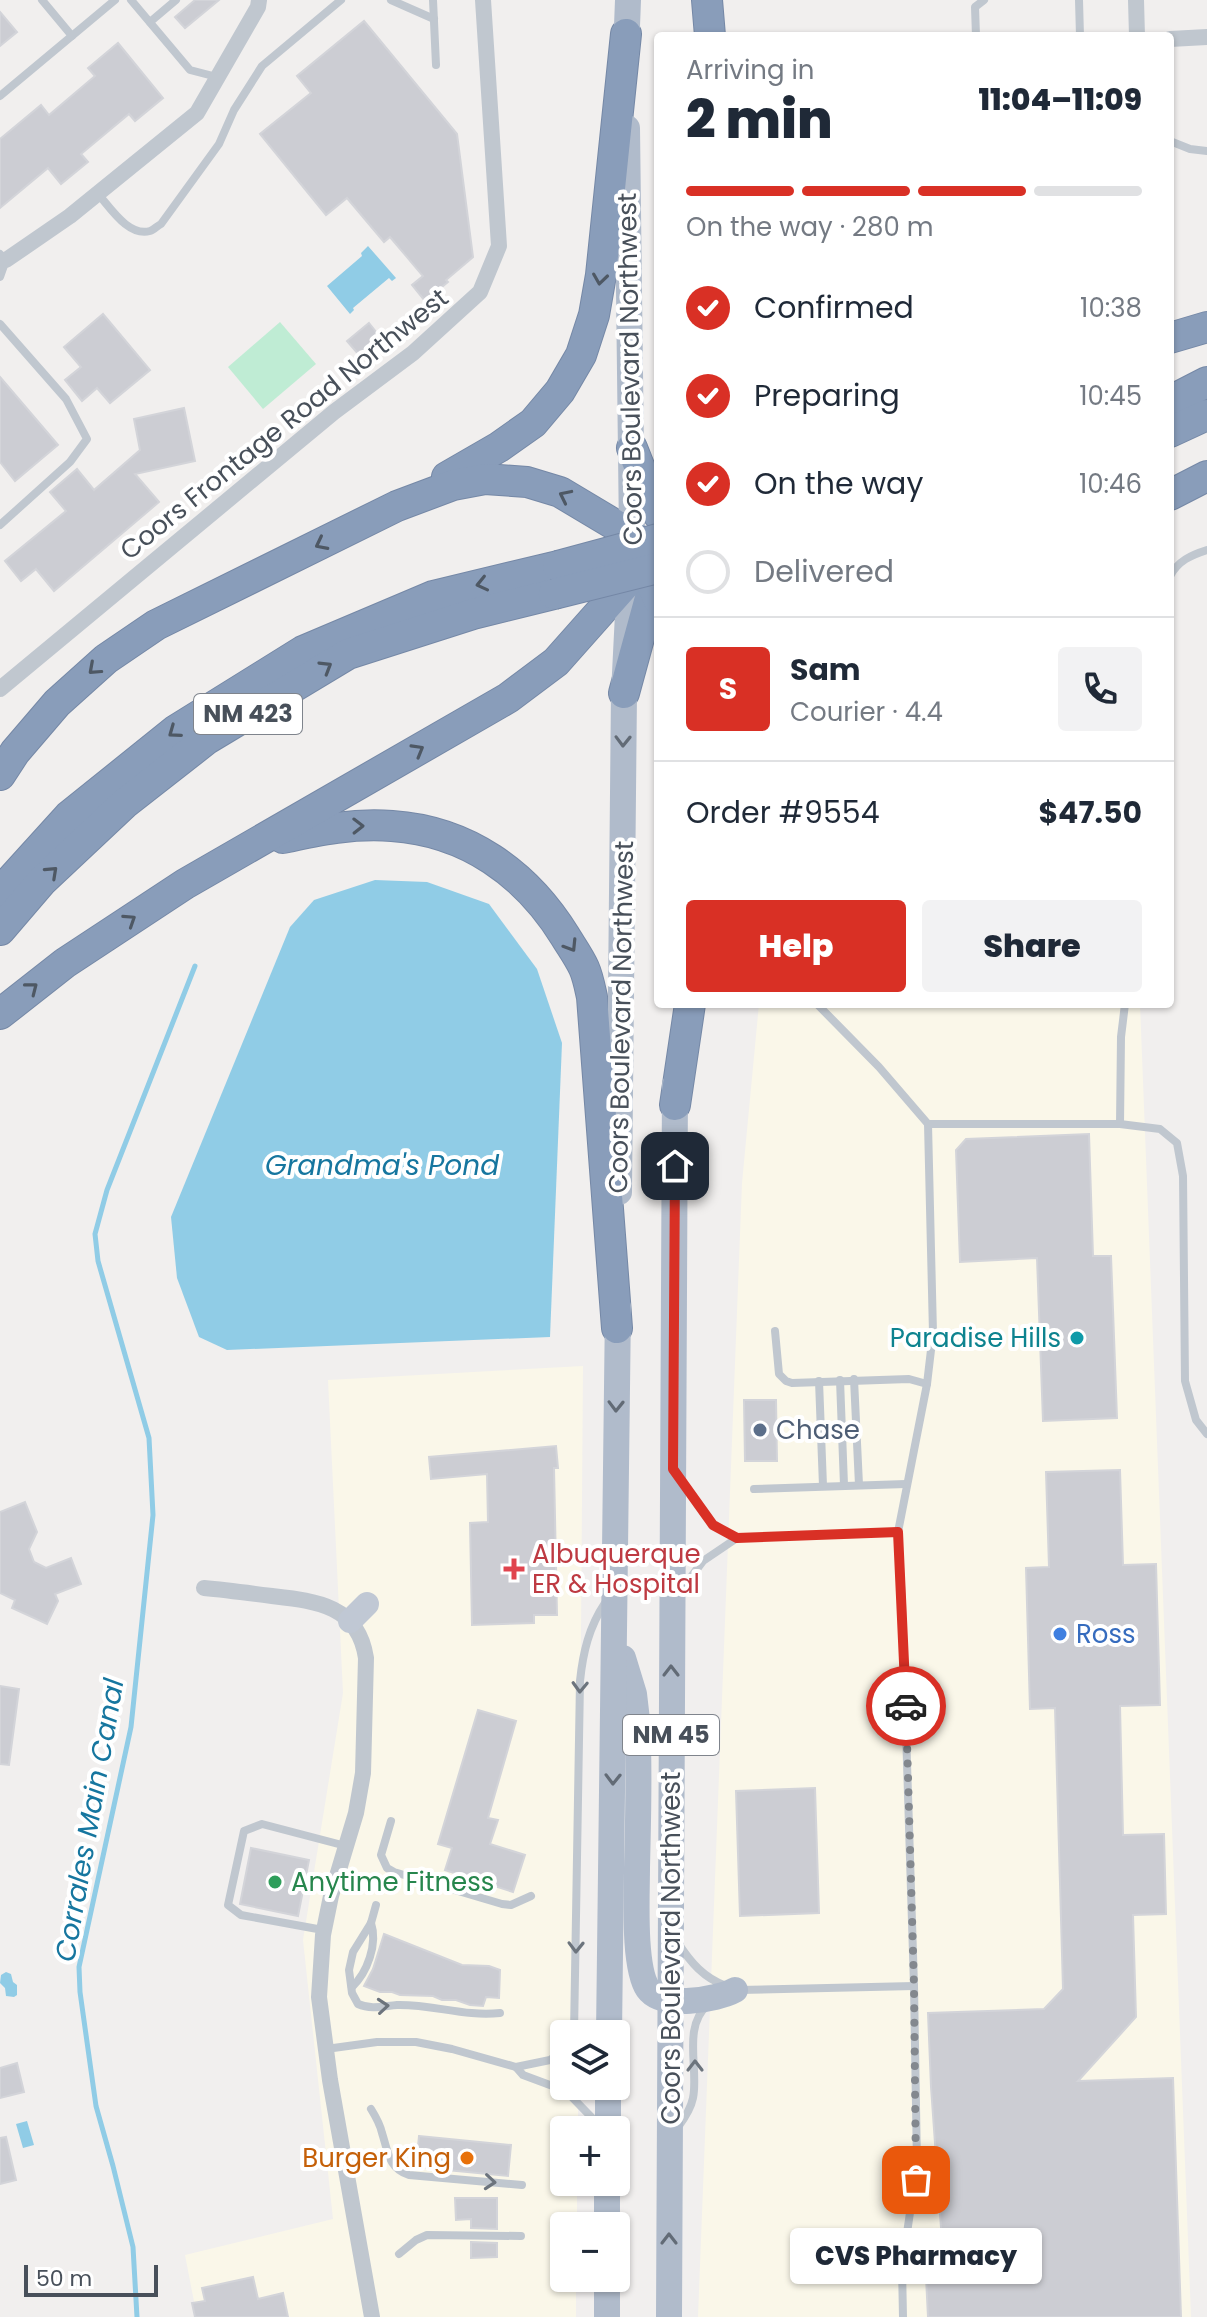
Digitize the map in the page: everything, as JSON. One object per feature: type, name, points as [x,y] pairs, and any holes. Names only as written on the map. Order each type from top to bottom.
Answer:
[{"type":"highway","points":[[707,0],[710,32]]},
{"type":"highway","points":[[0,775],[15,752],[57,703],[106,659],[156,625],[397,506],[499,447],[533,423],[560,391],[581,355],[594,315],[601,275],[626,34]]},
{"type":"highway","points":[[1174,337],[1207,327]]},
{"type":"highway","points":[[1174,399],[1207,382]]},
{"type":"highway","points":[[1174,430],[1207,415]]},
{"type":"highway","points":[[632,448],[654,504]]},
{"type":"highway","points":[[1174,493],[1207,476]]},
{"type":"highway","points":[[397,506],[453,485],[485,479],[527,482],[560,492],[650,564]]},
{"type":"highway","points":[[624,693],[650,564]]},
{"type":"highway","points":[[0,1014],[65,963],[185,884],[508,698],[556,662],[650,564]]},
{"type":"highway","name":"NM 423","points":[[0,892],[69,816],[176,730],[303,651],[433,596],[650,564]]},
{"type":"highway","name":"NM 423","points":[[0,930],[42,881],[124,804],[207,739],[348,654],[473,614],[556,580]]},
{"type":"highway","points":[[254,845],[337,826],[391,826],[432,831],[475,849],[508,869],[538,898],[584,967],[592,997],[617,1328]]},
{"type":"highway","points":[[675,1105],[689,1008]]},
{"type":"main road","name":"Coors Boulevard Northwest","points":[[628,0],[632,448],[650,564]]},
{"type":"main road","points":[[695,0],[695,32]]},
{"type":"main road","name":"Coors Boulevard Northwest","points":[[609,2020],[624,693]]},
{"type":"main road","name":"Coors Boulevard Northwest","points":[[669,2317],[677,1008]]},
{"type":"main road","points":[[615,1640],[634,1694],[637,1720],[637,1914],[641,1969],[653,1995],[670,2001],[727,1994]]},
{"type":"main road","points":[[607,2292],[607,2317]]},
{"type":"street","points":[[3,257],[70,216],[197,113],[258,7],[259,0]]},
{"type":"street","name":"Coors Frontage Road Northwest","points":[[0,689],[334,412],[413,353],[480,292],[499,246],[483,0]]},
{"type":"street","points":[[1136,0],[1137,32]]},
{"type":"street","points":[[1174,39],[1207,37]]},
{"type":"street","points":[[204,1588],[314,1601],[339,1612],[358,1612],[366,1658],[361,1792],[324,1930],[319,1997],[372,2317]]},
{"type":"lane","points":[[42,0],[72,36]]},
{"type":"lane","points":[[0,96],[115,0]]},
{"type":"lane","points":[[131,0],[190,70],[218,77]]},
{"type":"lane","points":[[150,22],[176,0]]},
{"type":"lane","points":[[98,194],[123,222],[136,231],[149,231],[161,224],[219,144],[234,110],[262,66],[341,0]]},
{"type":"lane","points":[[391,0],[434,19]]},
{"type":"lane","points":[[433,0],[436,65]]},
{"type":"lane","points":[[976,32],[975,7],[984,0]]},
{"type":"lane","points":[[1079,0],[1080,32]]},
{"type":"lane","points":[[1174,143],[1207,151]]},
{"type":"lane","points":[[0,277],[3,257]]},
{"type":"lane","points":[[0,324],[66,399],[87,439],[70,462],[0,525]]},
{"type":"lane","points":[[1174,570],[1186,558],[1207,550]]},
{"type":"lane","points":[[821,1008],[879,1067],[928,1124],[933,1333],[927,1384],[898,1532],[917,2165],[902,2267],[903,2317]]},
{"type":"lane","points":[[1120,1124],[1125,1008]]},
{"type":"lane","points":[[928,1124],[1120,1124],[1160,1129],[1177,1143],[1183,1176],[1185,1381],[1196,1420],[1207,1434]]},
{"type":"lane","points":[[775,1331],[779,1374],[786,1381],[909,1379],[927,1384]]},
{"type":"lane","points":[[854,1379],[859,1485]]},
{"type":"lane","points":[[840,1380],[844,1485]]},
{"type":"lane","points":[[819,1381],[823,1486]]},
{"type":"lane","points":[[673,1469],[713,1525],[737,1538],[898,1532]]},
{"type":"lane","points":[[754,1489],[906,1484]]},
{"type":"lane","points":[[672,1603],[703,1561],[737,1538]]},
{"type":"lane","points":[[574,2020],[582,1656],[599,1612],[615,1589]]},
{"type":"lane","points":[[391,1821],[381,1855],[387,1868],[394,1872],[502,1904],[511,1905],[531,1896]]},
{"type":"lane","points":[[324,1930],[241,1915],[228,1905],[244,1831],[262,1824],[346,1846]]},
{"type":"lane","points":[[376,1905],[371,1923],[353,1952],[349,1970],[355,1999],[365,2007],[411,2005],[474,2015],[500,2013]]},
{"type":"lane","points":[[352,1987],[364,1973],[374,1934],[371,1923]]},
{"type":"lane","points":[[671,1927],[678,1944],[704,1976],[727,1994]]},
{"type":"lane","points":[[670,2137],[683,2121],[693,2100],[697,2019],[703,2009],[727,1994],[914,1986]]},
{"type":"lane","points":[[326,2050],[377,2042],[416,2042],[516,2067],[550,2060]]},
{"type":"lane","points":[[516,2067],[523,2075],[566,2091],[592,2116]]},
{"type":"lane","points":[[371,2109],[381,2129],[390,2162],[401,2173],[522,2185]]},
{"type":"lane","points":[[399,2254],[427,2235],[521,2236]]},
{"type":"shaded area","points":[[759,1008],[1140,1008],[1191,2317],[698,2317],[742,1183]]},
{"type":"shaded area","points":[[583,1366],[578,2020],[550,2020],[550,2100],[578,2100],[578,2116],[550,2116],[550,2196],[577,2196],[577,2212],[550,2212],[550,2292],[576,2292],[576,2317],[197,2317],[185,2255],[333,2219],[303,1940],[343,1693],[328,1380]]},
{"type":"green space","points":[[280,322],[316,364],[263,409],[228,367]]},
{"type":"water","points":[[368,246],[396,278],[392,281],[389,278],[350,314],[327,286],[362,256],[361,253]]},
{"type":"water","name":"Grandma's Pond","points":[[375,880],[427,882],[489,904],[537,969],[562,1043],[550,1337],[227,1350],[199,1337],[177,1278],[171,1217],[290,927],[314,900]]},
{"type":"water","points":[[6,1972],[11,1974],[17,1985],[17,1995],[14,1997],[6,1996],[5,1988],[0,1983],[1,1975]]},
{"type":"water","points":[[27,2121],[34,2145],[23,2148],[16,2124]]},
{"type":"building","points":[[195,0],[219,0],[185,28],[175,17]]},
{"type":"building","points":[[0,12],[17,32],[0,46]]},
{"type":"building","points":[[364,21],[457,134],[473,257],[425,301],[412,285],[423,276],[390,237],[384,242],[347,198],[326,215],[260,134],[311,93],[297,76]]},
{"type":"building","points":[[118,43],[163,98],[135,121],[129,114],[81,154],[88,162],[61,184],[48,168],[0,208],[0,139],[41,105],[49,115],[95,76],[88,68]]},
{"type":"building","points":[[103,314],[150,370],[110,403],[97,388],[82,401],[65,380],[81,367],[64,347]]},
{"type":"building","points":[[369,323],[381,338],[360,356],[347,341]]},
{"type":"building","points":[[0,377],[58,445],[15,481],[0,462]]},
{"type":"building","points":[[184,408],[195,461],[135,474],[159,502],[54,591],[36,569],[21,581],[5,561],[66,511],[50,492],[77,469],[94,490],[140,450],[134,419]]},
{"type":"building","points":[[1089,1134],[1093,1256],[1111,1256],[1117,1418],[1043,1421],[1037,1258],[960,1262],[956,1150],[966,1139]]},
{"type":"building","name":"Chase","points":[[744,1400],[776,1400],[777,1461],[745,1461]]},
{"type":"building","name":"Albuquerque ER & Hospital","points":[[556,1446],[557,1615],[534,1615],[534,1623],[472,1625],[470,1523],[488,1522],[487,1474],[431,1479],[429,1457]]},
{"type":"building","points":[[1120,1470],[1123,1565],[1156,1564],[1160,1705],[1120,1706],[1123,1835],[1164,1834],[1166,1914],[1133,1915],[1136,2017],[1078,2081],[1173,2078],[1181,2317],[928,2317],[925,2257],[943,2256],[928,2013],[1044,2009],[1063,1989],[1055,1708],[1030,1709],[1026,1568],[1049,1567],[1046,1472]]},
{"type":"building","points":[[25,1502],[37,1532],[29,1549],[34,1562],[46,1568],[71,1558],[81,1584],[55,1594],[58,1601],[47,1624],[12,1608],[15,1600],[0,1593],[0,1512]]},
{"type":"building","points":[[0,1686],[19,1689],[9,1765],[0,1764]]},
{"type":"building","points":[[478,1710],[516,1721],[488,1818],[498,1820],[490,1844],[525,1855],[513,1892],[445,1870],[452,1848],[438,1844]]},
{"type":"building","points":[[815,1788],[819,1913],[740,1916],[736,1791]]},
{"type":"building","name":"Anytime Fitness","points":[[251,1848],[309,1860],[298,1916],[240,1904]]},
{"type":"building","points":[[384,1934],[462,1965],[489,1966],[500,1970],[499,1998],[486,1997],[483,2006],[470,2005],[433,1996],[380,1992],[364,1986]]},
{"type":"building","points":[[17,2063],[24,2092],[0,2098],[0,2068]]},
{"type":"building","points":[[419,2136],[511,2145],[508,2176],[416,2167]]},
{"type":"building","points":[[6,2137],[16,2180],[0,2184],[0,2138]]},
{"type":"building","points":[[455,2198],[497,2198],[497,2229],[471,2228],[471,2219],[456,2220]]},
{"type":"building","points":[[471,2242],[497,2243],[497,2257],[471,2258]]},
{"type":"building","points":[[253,2277],[258,2299],[283,2293],[288,2317],[195,2317],[192,2303],[205,2301],[202,2288]]},
{"type":"waterway","name":"Corrales Main Canal","points":[[137,2317],[133,2247],[96,2106],[79,1967],[131,1727],[153,1515],[149,1438],[98,1261],[95,1234],[107,1190],[195,966]]},
{"type":"way so far","points":[[906,1706],[916,2180]]},
{"type":"place","name":"Paradise Hills","points":[[1077,1338]]},
{"type":"place","name":"Chase","points":[[760,1430]]},
{"type":"place","name":"Albuquerque ER & Hospital","points":[[514,1569]]},
{"type":"place","name":"Ross","points":[[1060,1634]]},
{"type":"place","name":"Anytime Fitness","points":[[275,1882]]},
{"type":"place","name":"Burger King","points":[[467,2158]]},
{"type":"place","name":"CVS Pharmacy","points":[[916,2180]]},
{"type":"route","points":[[675,1166],[673,1469],[713,1525],[737,1538],[898,1532],[906,1706]]}]
